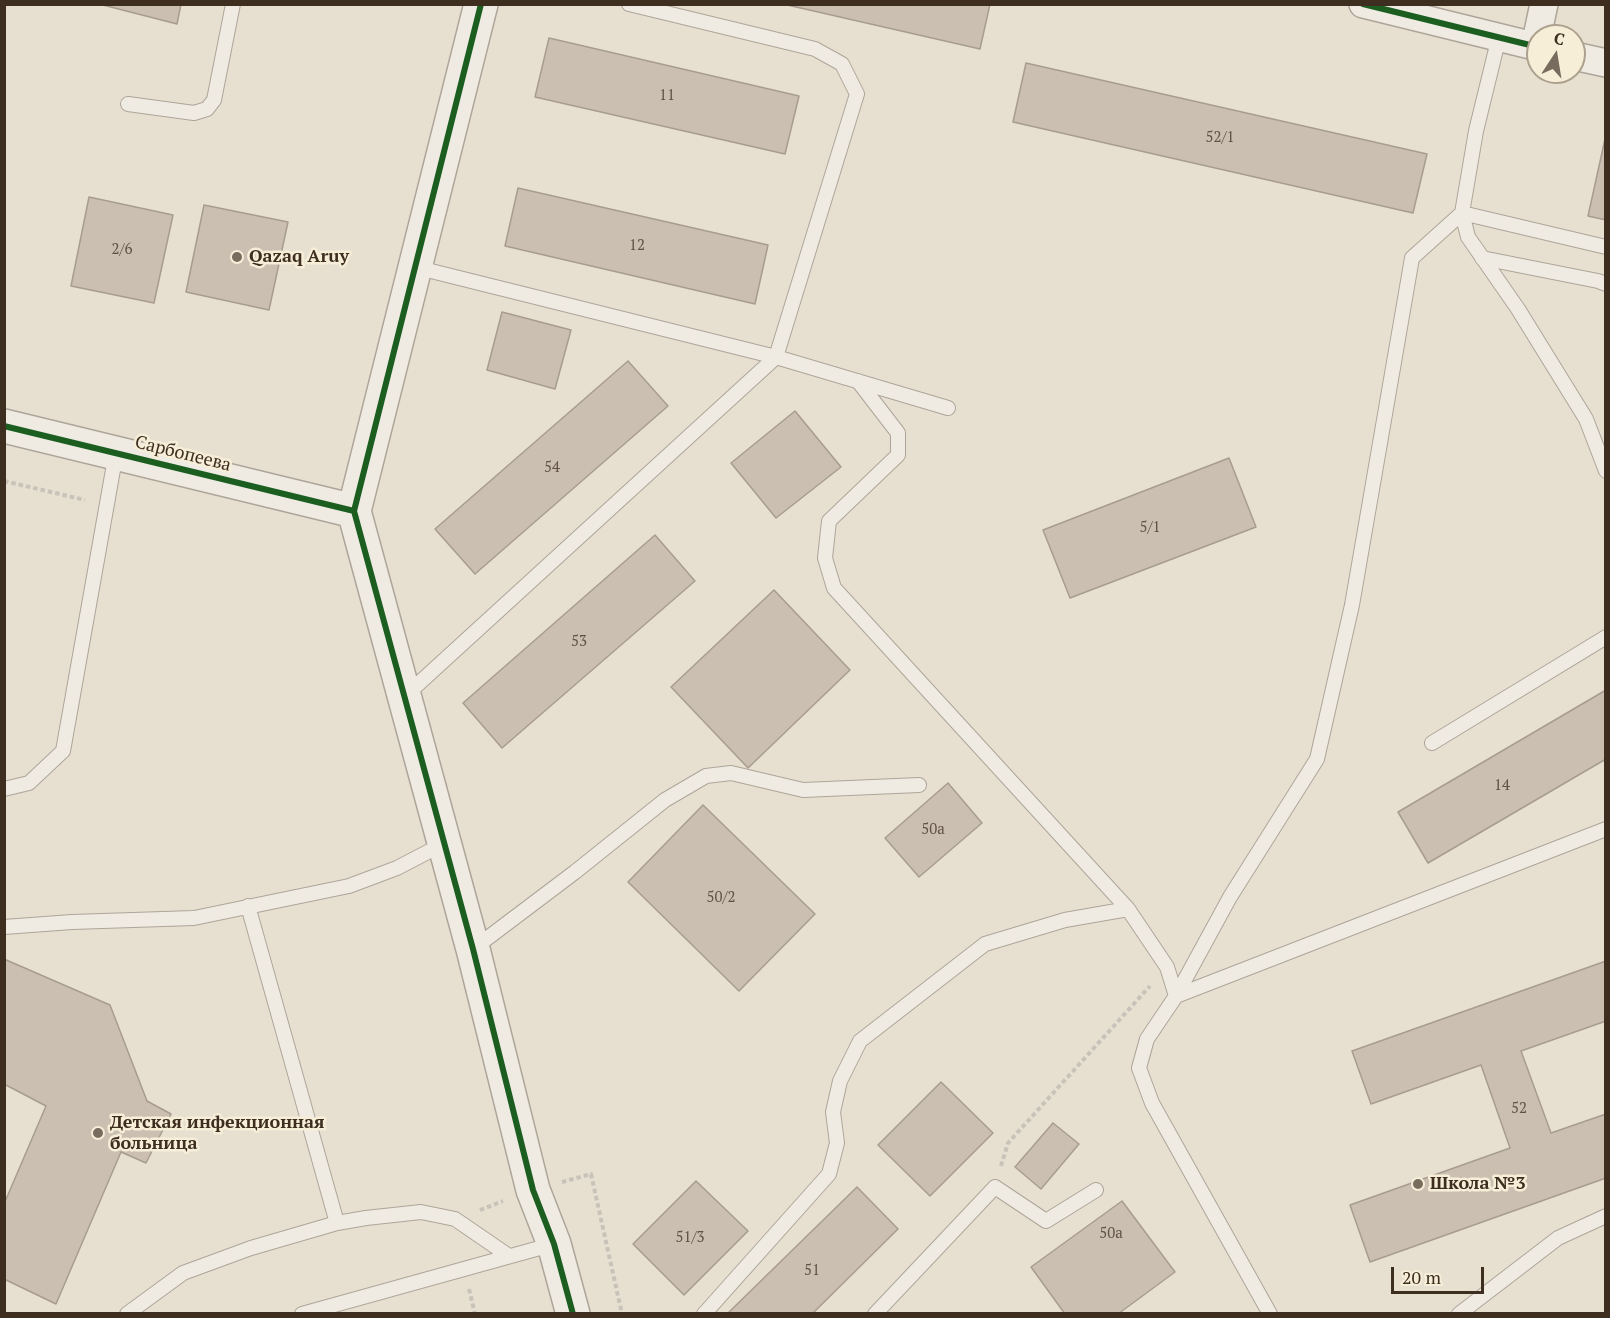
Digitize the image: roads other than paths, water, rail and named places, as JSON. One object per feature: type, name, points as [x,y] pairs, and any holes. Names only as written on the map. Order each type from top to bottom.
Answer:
[{"type":"street","points":[[481,4],[354,512],[473,949],[533,1190],[554,1244],[573,1314]]},
{"type":"street","points":[[1363,4],[1526,44]]},
{"type":"street","points":[[1540,24],[1544,4]]},
{"type":"street","points":[[1586,59],[1605,63]]},
{"type":"street","name":"Сарбопеева","points":[[4,426],[354,512]]},
{"type":"lane","points":[[128,105],[194,113],[207,109],[214,100],[233,4]]},
{"type":"lane","points":[[404,696],[776,357],[857,94],[842,64],[815,49],[629,4]]},
{"type":"lane","points":[[1499,37],[1476,131],[1462,213],[1468,237],[1518,309],[1586,419],[1605,471]]},
{"type":"lane","points":[[1462,213],[1605,247]]},
{"type":"lane","points":[[1270,1314],[1152,1103],[1139,1068],[1147,1038],[1176,996],[1230,897],[1317,759],[1352,605],[1412,258],[1462,213]]},
{"type":"lane","points":[[1482,258],[1598,280],[1605,284]]},
{"type":"lane","points":[[415,267],[776,357],[948,408]]},
{"type":"lane","points":[[858,381],[897,433],[898,455],[829,521],[825,558],[834,588],[1128,909],[1167,967],[1176,996]]},
{"type":"lane","points":[[4,789],[29,783],[63,751],[116,453]]},
{"type":"lane","points":[[1432,743],[1605,637]]},
{"type":"lane","points":[[473,949],[665,800],[706,776],[731,773],[803,790],[919,784]]},
{"type":"lane","points":[[1176,996],[1605,829]]},
{"type":"lane","points":[[4,927],[194,918],[349,886],[397,868],[445,843]]},
{"type":"lane","points":[[248,906],[338,1223]]},
{"type":"lane","points":[[704,1314],[829,1174],[837,1143],[833,1112],[840,1081],[860,1041],[985,944],[1065,920],[1128,909]]},
{"type":"lane","points":[[875,1314],[994,1187],[1046,1221],[1096,1190]]},
{"type":"lane","points":[[127,1314],[183,1273],[251,1248],[338,1223],[420,1212],[455,1219],[509,1256]]},
{"type":"lane","points":[[1459,1314],[1558,1238],[1605,1216]]},
{"type":"lane","points":[[302,1314],[554,1244]]},
{"type":"place","name":"Qazaq Aruy","points":[[237,257]]},
{"type":"place","name":"Детская инфекционная больница","points":[[98,1133]]},
{"type":"place","name":"Школа №3","points":[[1418,1184]]}]
